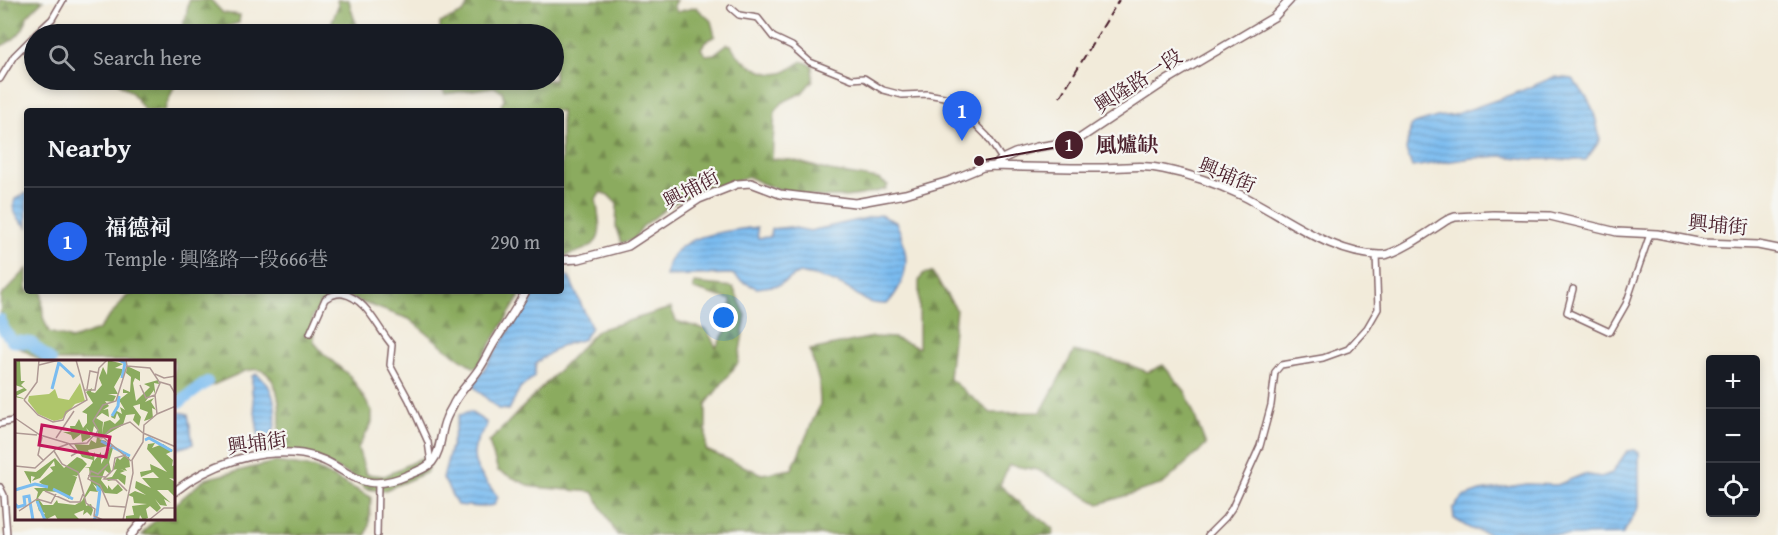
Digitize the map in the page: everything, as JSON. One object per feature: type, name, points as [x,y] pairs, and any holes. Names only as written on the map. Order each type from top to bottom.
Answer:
[{"type":"street","points":[[47,24],[63,0]]},
{"type":"street","name":"興隆路一段","points":[[994,166],[1002,159],[1023,150],[1076,141],[1169,79],[1274,17],[1290,0]]},
{"type":"street","points":[[731,8],[739,15],[758,18],[773,37],[792,46],[810,62],[852,79],[864,78],[883,90],[902,94],[944,97],[954,103],[987,136],[1002,159]]},
{"type":"street","points":[[0,79],[14,56],[24,46]]},
{"type":"street","points":[[1023,150],[1018,159],[1026,167]]},
{"type":"street","name":"興埔街","points":[[564,260],[579,259],[628,246],[699,199],[737,184],[751,183],[780,194],[855,203],[905,194],[949,181],[983,167],[994,166],[1101,168],[1142,165],[1165,169],[1241,195],[1303,230],[1339,246],[1364,253],[1384,255],[1397,250],[1455,217],[1493,215],[1550,216],[1617,232],[1650,234],[1703,243],[1758,245],[1778,249]]},
{"type":"street","points":[[1573,289],[1567,312],[1610,332],[1626,304],[1650,234]]},
{"type":"street","points":[[1208,535],[1232,508],[1260,446],[1271,405],[1275,372],[1281,364],[1336,355],[1348,349],[1367,328],[1378,309],[1376,254]]},
{"type":"street","points":[[310,333],[324,299],[335,294],[344,294],[361,304],[392,345],[390,365],[410,400],[428,442],[431,463]]},
{"type":"street","points":[[377,535],[378,484],[408,476],[431,463],[437,453],[445,420],[459,394],[479,368],[517,309],[524,294]]},
{"type":"street","points":[[0,424],[15,420]]},
{"type":"street","name":"興埔街","points":[[176,490],[193,477],[216,465],[284,453],[304,454],[322,460],[359,480],[378,484]]},
{"type":"street","points":[[0,487],[4,495],[7,535]]},
{"type":"street","points":[[132,535],[144,520]]},
{"type":"green space","points":[[0,0],[43,0],[27,16],[18,35],[10,42],[0,46]]},
{"type":"green space","points":[[189,0],[211,0],[223,13],[240,15],[239,23],[236,24],[183,24]]},
{"type":"green space","points":[[337,0],[349,0],[357,24],[331,24],[338,6]]},
{"type":"green space","points":[[466,0],[676,0],[673,6],[677,12],[696,7],[711,21],[715,36],[705,42],[701,49],[706,55],[714,54],[727,44],[731,45],[746,62],[767,73],[784,72],[802,61],[812,65],[813,80],[802,93],[783,102],[775,112],[772,159],[792,160],[830,171],[878,179],[888,185],[886,189],[852,196],[817,196],[782,190],[749,177],[702,191],[672,204],[642,227],[633,240],[621,243],[616,228],[617,204],[601,192],[596,199],[600,224],[597,239],[586,249],[564,256],[564,108],[499,108],[504,99],[500,90],[564,90],[564,24],[440,24],[463,13],[467,6]]},
{"type":"green space","points":[[128,90],[173,90],[165,108],[143,108]]},
{"type":"green space","points":[[443,90],[473,90],[445,94]]},
{"type":"green space","points":[[24,272],[24,294],[42,294],[43,317],[49,332],[72,339],[98,330],[127,296],[133,294],[521,294],[477,367],[473,367],[445,348],[409,319],[347,297],[334,295],[327,298],[312,317],[314,342],[324,354],[351,377],[372,411],[372,423],[358,448],[366,474],[385,476],[421,458],[429,459],[431,463],[426,473],[383,491],[366,489],[347,473],[305,456],[259,454],[256,447],[275,439],[280,421],[277,392],[269,376],[261,370],[245,371],[176,401],[176,360],[39,360],[6,336],[1,316],[1,296]]},
{"type":"green space","points":[[932,272],[956,309],[949,378],[991,413],[1041,412],[1074,351],[1121,362],[1148,372],[1163,365],[1185,391],[1206,445],[1163,484],[1099,504],[1038,470],[1009,465],[1000,485],[1024,507],[1053,528],[1053,535],[617,535],[593,492],[533,487],[498,471],[489,442],[598,330],[671,308],[676,321],[707,330],[716,347],[727,329],[731,300],[693,289],[694,283],[733,287],[746,315],[738,363],[706,404],[706,450],[762,474],[792,469],[820,404],[819,382],[810,350],[873,337],[894,338],[919,348],[919,281],[923,274]]},
{"type":"green space","points":[[275,462],[315,468],[371,497],[369,526],[366,535],[142,535],[155,521],[176,520],[176,503],[205,479]]},
{"type":"water","points":[[1554,77],[1572,79],[1592,107],[1600,140],[1586,160],[1502,156],[1412,167],[1406,150],[1411,125],[1453,115]]},
{"type":"water","points":[[24,194],[24,224],[15,211],[15,199]]},
{"type":"water","points":[[880,215],[896,222],[906,255],[904,275],[895,294],[887,304],[868,302],[834,282],[799,273],[779,285],[757,288],[732,274],[666,276],[668,264],[675,252],[695,239],[708,235],[757,227],[758,238],[770,237],[771,229],[790,227],[810,231]]},
{"type":"water","points":[[564,275],[569,277],[591,327],[584,339],[560,346],[536,363],[534,377],[520,388],[509,410],[498,409],[473,386],[533,294],[564,294]]},
{"type":"water","points":[[257,374],[268,385],[275,405],[275,427],[269,438],[259,439],[252,392],[252,376]]},
{"type":"water","points":[[176,411],[188,414],[193,444],[176,449]]},
{"type":"water","points":[[470,412],[486,422],[474,455],[479,471],[498,497],[494,505],[480,507],[457,505],[443,478],[459,415]]},
{"type":"water","points":[[1634,450],[1639,453],[1639,507],[1623,534],[1565,535],[1517,531],[1494,535],[1471,529],[1454,519],[1453,508],[1463,497],[1480,491],[1527,484],[1557,485],[1584,474],[1601,477],[1612,473],[1627,451]]},
{"type":"waterway","points":[[0,320],[12,341],[31,343],[50,360]]},
{"type":"waterway","points":[[176,403],[207,382]]},
{"type":"railway","points":[[1060,97],[1119,0]]},
{"type":"place","name":"福德祠","points":[[962,141]]},
{"type":"place","name":"風爐缺","points":[[979,161]]}]
